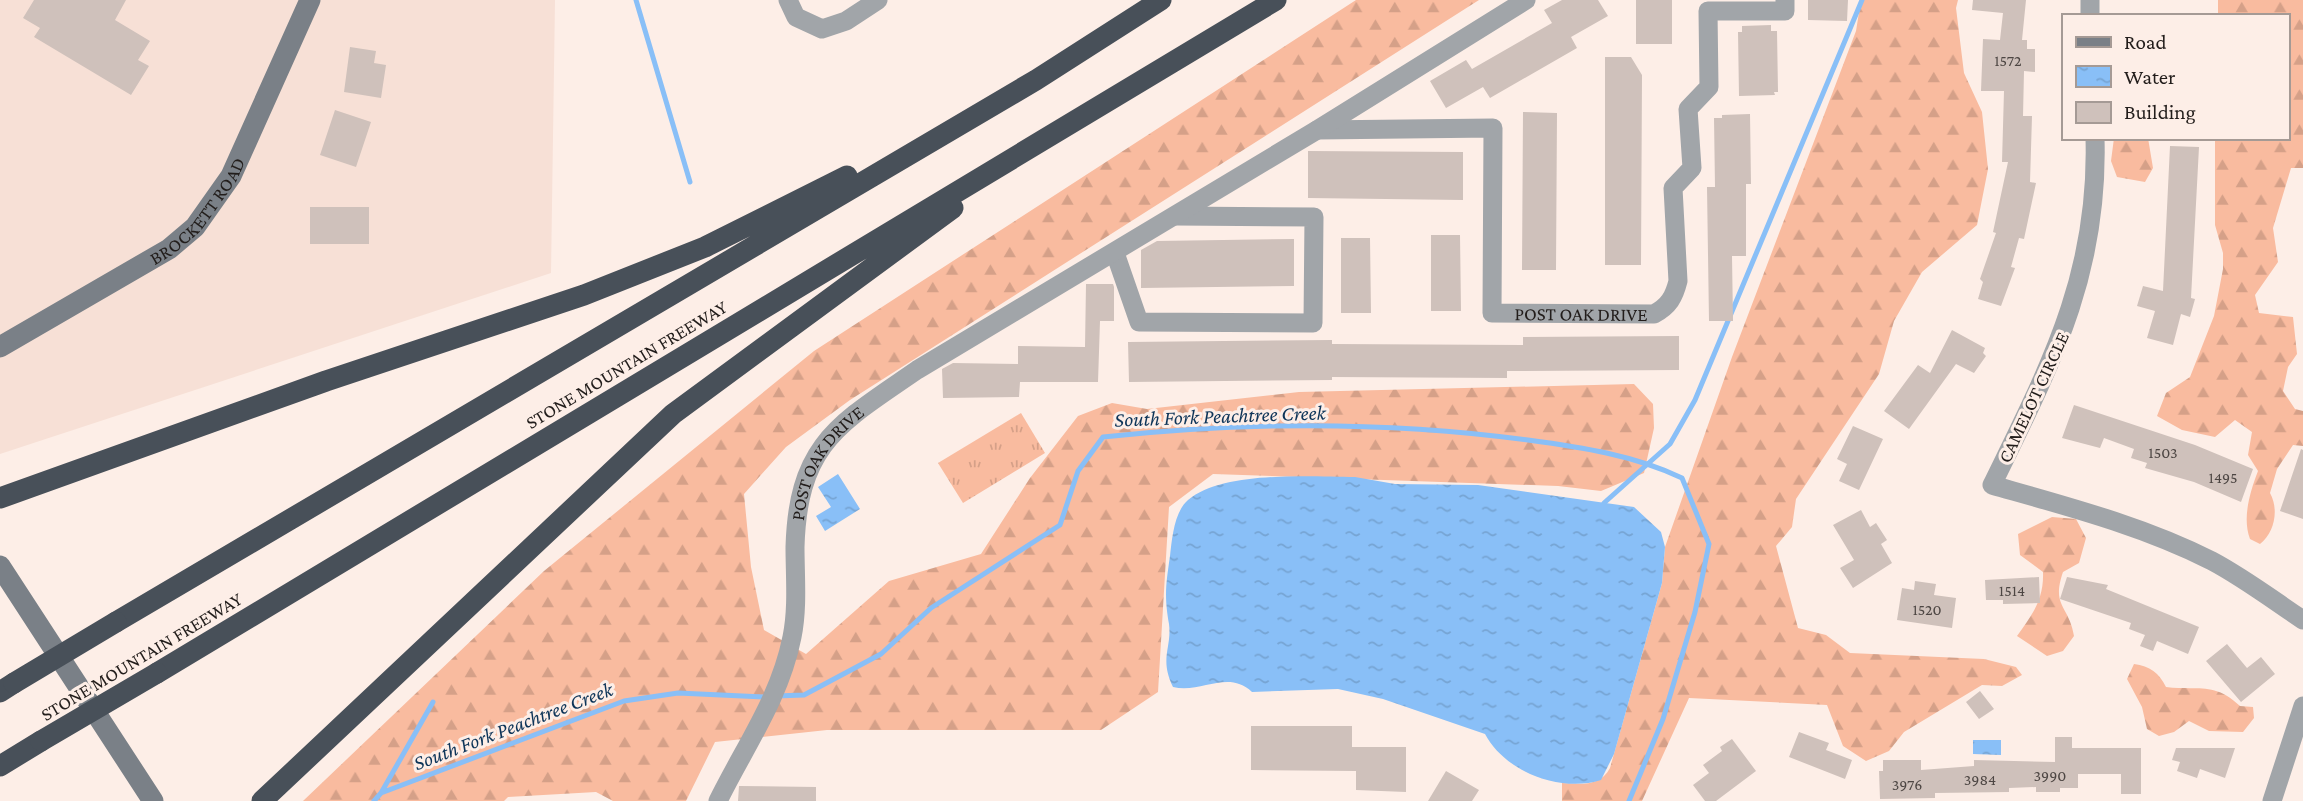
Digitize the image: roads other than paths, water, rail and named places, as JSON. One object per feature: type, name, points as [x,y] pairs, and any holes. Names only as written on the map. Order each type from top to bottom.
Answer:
[{"type":"highway","name":"STONE MOUNTAIN FREEWAY","points":[[7,688],[1036,80],[1161,0]]},
{"type":"highway","name":"STONE MOUNTAIN FREEWAY","points":[[0,766],[1276,0]]},
{"type":"highway","points":[[0,498],[313,386],[584,295],[705,247],[1036,80]]},
{"type":"highway","points":[[262,801],[673,414],[717,379],[1071,123]]},
{"type":"street","name":"BROCKETT ROAD","points":[[0,347],[169,249],[195,227],[231,176],[310,0]]},
{"type":"street","points":[[788,0],[796,17],[822,29],[846,21],[878,0]]},
{"type":"street","name":"POST OAK DRIVE","points":[[718,801],[768,711],[783,676],[793,634],[796,510],[802,484],[822,444],[854,414],[917,370],[1115,253],[1526,0]]},
{"type":"street","name":"POST OAK DRIVE","points":[[1317,130],[1493,128],[1492,313],[1654,314],[1667,307],[1675,295],[1678,281],[1673,188],[1692,168],[1688,109],[1709,87],[1708,11],[1785,11],[1786,0]]},
{"type":"street","name":"CAMELOT CIRCLE","points":[[2095,140],[2093,217],[2075,301],[2034,399],[1992,485],[2085,512],[2171,542],[2214,562],[2303,620]]},
{"type":"street","points":[[1115,253],[1139,322],[1313,323],[1314,217],[1175,216]]},
{"type":"street","points":[[0,566],[153,801]]},
{"type":"street","points":[[2272,801],[2303,706]]},
{"type":"water","points":[[838,474],[860,509],[825,531],[816,516],[831,507],[818,487]]},
{"type":"water","points":[[1292,476],[1355,477],[1395,484],[1478,485],[1634,507],[1661,532],[1665,547],[1662,583],[1614,754],[1601,780],[1569,784],[1536,776],[1506,759],[1485,734],[1383,699],[1338,689],[1252,692],[1233,682],[1194,688],[1173,687],[1167,668],[1169,632],[1166,590],[1173,534],[1183,505],[1204,490],[1245,480]]},
{"type":"water","points":[[1973,740],[2001,740],[2001,755],[1973,754]]},
{"type":"waterway","points":[[636,0],[690,182]]},
{"type":"waterway","points":[[1604,503],[1670,444],[1695,400],[1862,0]]},
{"type":"waterway","name":"South Fork Peachtree Creek","points":[[776,696],[804,695],[881,654],[931,608],[1060,525],[1078,471],[1103,437],[1209,428],[1316,426],[1422,429],[1528,440],[1626,458],[1682,478],[1709,544],[1695,612],[1663,719],[1629,801]]},
{"type":"waterway","name":"South Fork Peachtree Creek","points":[[374,801],[381,793],[624,701],[678,693],[766,697]]},
{"type":"waterway","points":[[381,793],[433,702]]}]
